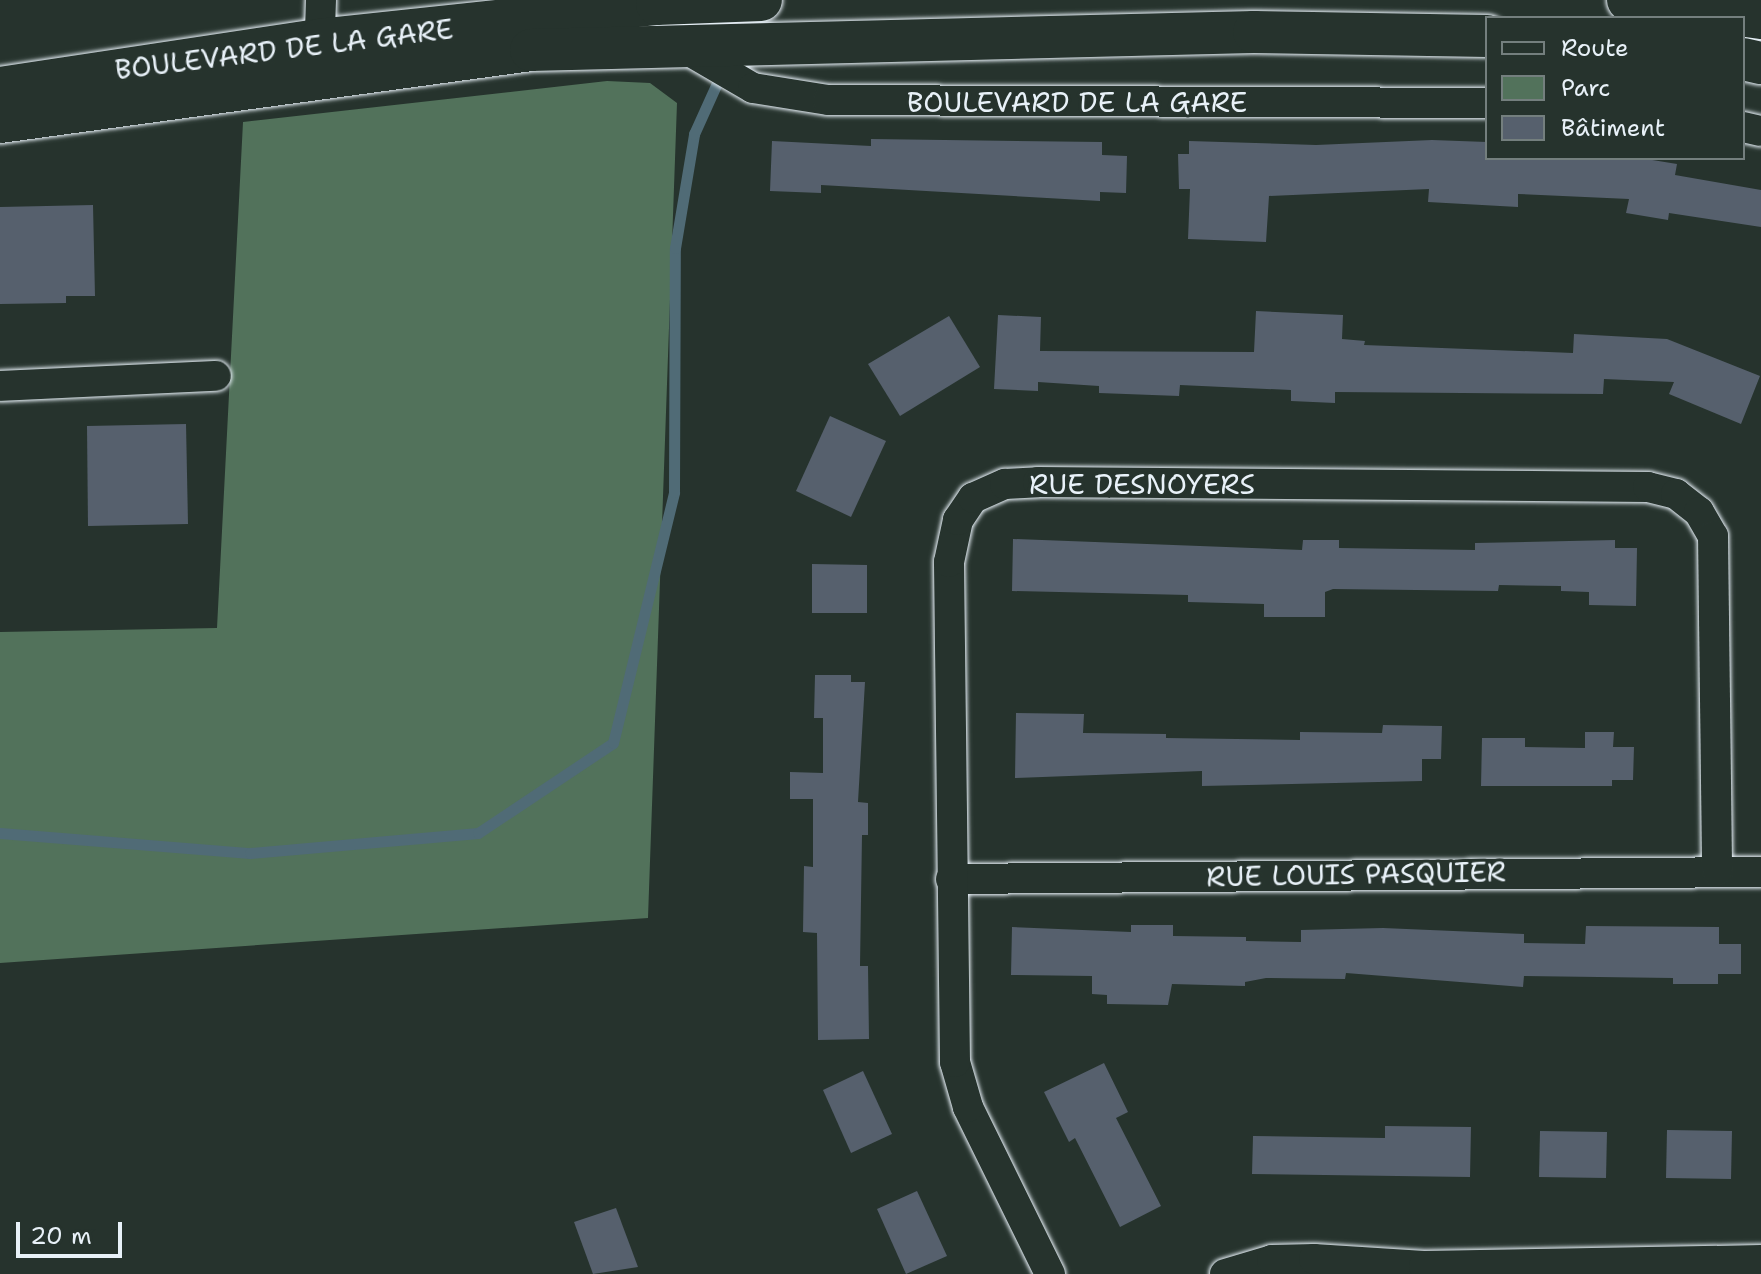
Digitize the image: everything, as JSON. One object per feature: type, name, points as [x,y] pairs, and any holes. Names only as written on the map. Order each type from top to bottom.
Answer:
[{"type":"street","name":"BOULEVARD DE LA GARE","points":[[0,88],[320,39],[657,4],[761,0]]},
{"type":"street","points":[[1628,0],[1761,18]]},
{"type":"street","name":"BOULEVARD DE LA GARE","points":[[0,122],[320,39],[531,50],[1254,32],[1485,36]]},
{"type":"street","name":"BOULEVARD DE LA GARE","points":[[680,45],[753,88],[828,100],[1485,103]]},
{"type":"street","points":[[0,386],[216,376]]},
{"type":"street","name":"RUE DESNOYERS","points":[[1050,1274],[968,1107],[955,1062],[949,562],[958,520],[973,498],[1005,484],[1038,482],[1648,487],[1676,494],[1699,512],[1713,536],[1717,871]]},
{"type":"street","name":"RUE LOUIS PASQUIER","points":[[951,879],[1761,872]]},
{"type":"street","points":[[1225,1274],[1272,1260],[1314,1259],[1424,1266],[1761,1260]]},
{"type":"green space","points":[[607,81],[650,83],[677,103],[648,918],[0,963],[0,632],[217,628],[243,122]]},
{"type":"building","points":[[871,139],[1102,142],[1102,155],[1127,156],[1126,193],[1100,192],[1100,201],[821,185],[821,193],[770,191],[772,141],[871,146]]},
{"type":"building","points":[[1432,140],[1485,142],[1485,160],[1652,160],[1677,164],[1675,175],[1761,190],[1761,227],[1669,213],[1668,220],[1626,213],[1629,199],[1518,194],[1518,207],[1428,202],[1429,189],[1269,196],[1266,242],[1188,239],[1190,189],[1179,189],[1178,154],[1189,154],[1189,141],[1316,145]]},
{"type":"building","points":[[93,205],[95,296],[66,296],[66,303],[0,304],[0,207]]},
{"type":"building","points":[[1256,311],[1343,315],[1342,339],[1365,341],[1364,345],[1573,353],[1574,334],[1667,339],[1760,376],[1741,424],[1669,394],[1674,382],[1604,379],[1603,394],[1335,392],[1335,403],[1291,401],[1291,390],[1180,385],[1179,396],[1099,393],[1099,386],[1038,382],[1038,391],[994,389],[998,315],[1041,317],[1040,351],[1254,352]]},
{"type":"building","points":[[949,316],[980,367],[900,416],[868,364]]},
{"type":"building","points":[[830,416],[886,441],[851,517],[796,491]]},
{"type":"building","points":[[186,424],[188,524],[88,526],[87,426]]},
{"type":"building","points":[[1013,539],[1302,550],[1303,540],[1339,540],[1339,548],[1475,550],[1475,543],[1615,540],[1615,548],[1637,548],[1636,606],[1589,605],[1589,592],[1561,591],[1561,586],[1499,585],[1498,591],[1333,589],[1325,592],[1325,617],[1264,617],[1264,604],[1188,602],[1188,595],[1012,591]]},
{"type":"building","points":[[812,564],[867,565],[867,613],[812,613]]},
{"type":"building","points":[[815,675],[851,675],[851,682],[865,682],[858,802],[868,803],[868,835],[862,835],[860,966],[868,966],[869,1039],[818,1040],[817,933],[803,932],[804,866],[813,867],[813,799],[790,799],[790,772],[823,773],[823,718],[814,718]]},
{"type":"building","points":[[1016,713],[1084,714],[1083,733],[1166,734],[1166,738],[1300,740],[1300,732],[1382,733],[1383,725],[1442,726],[1441,759],[1422,759],[1422,781],[1202,786],[1202,771],[1015,778]]},
{"type":"building","points":[[1585,732],[1614,732],[1613,747],[1634,747],[1633,780],[1612,780],[1612,786],[1481,786],[1482,738],[1525,738],[1525,747],[1585,748]]},
{"type":"building","points":[[1131,925],[1173,925],[1173,936],[1246,937],[1246,941],[1301,942],[1301,930],[1383,928],[1524,934],[1524,943],[1585,944],[1586,926],[1719,927],[1719,944],[1741,944],[1741,974],[1718,974],[1718,984],[1673,984],[1673,978],[1524,976],[1523,987],[1346,973],[1345,979],[1266,978],[1245,982],[1245,986],[1172,984],[1168,1005],[1107,1004],[1107,995],[1092,994],[1092,976],[1011,975],[1012,927],[1131,932]]},
{"type":"building","points":[[1104,1063],[1128,1112],[1116,1118],[1161,1206],[1120,1227],[1075,1138],[1069,1142],[1044,1092]]},
{"type":"building","points":[[863,1071],[892,1134],[851,1153],[823,1090]]},
{"type":"building","points":[[1385,1126],[1471,1127],[1470,1177],[1252,1174],[1253,1136],[1385,1138]]},
{"type":"building","points":[[1667,1130],[1732,1131],[1731,1179],[1666,1178]]},
{"type":"building","points":[[1540,1131],[1607,1132],[1606,1178],[1539,1177]]},
{"type":"building","points":[[917,1191],[947,1256],[906,1274],[877,1209]]},
{"type":"building","points":[[616,1208],[638,1267],[593,1274],[574,1222]]},
{"type":"waterway","points":[[0,833],[250,853],[478,833],[613,743],[674,492],[675,248],[694,134],[722,72]]}]
